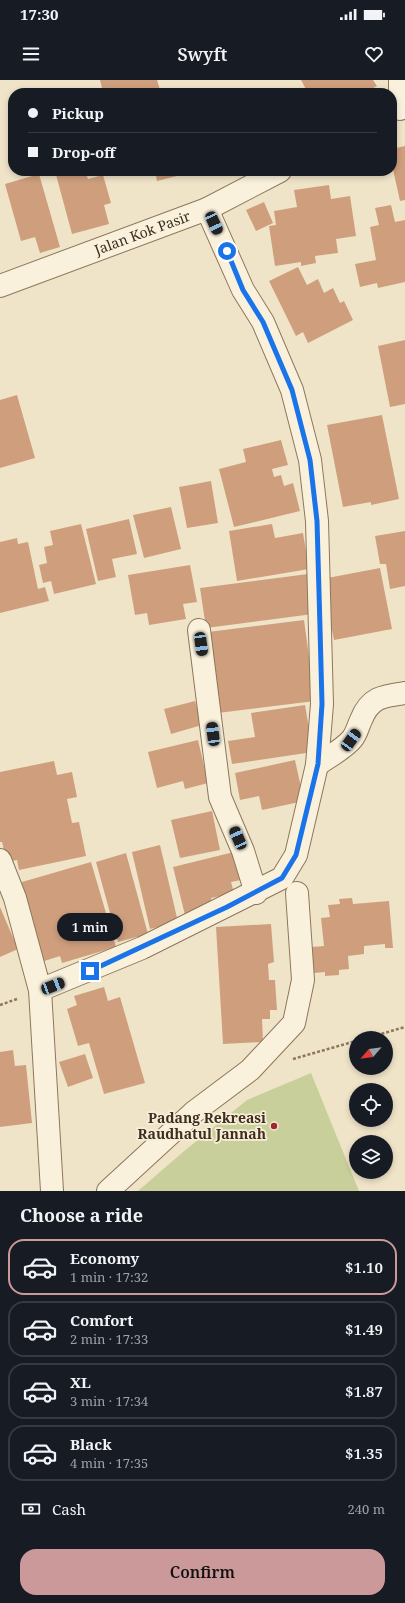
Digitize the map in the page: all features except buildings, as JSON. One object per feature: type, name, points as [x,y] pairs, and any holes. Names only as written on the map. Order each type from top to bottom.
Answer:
[{"type":"street","points":[[399,109],[400,80]]},
{"type":"street","name":"Jalan Kok Pasir","points":[[0,286],[207,209],[270,176]]},
{"type":"street","points":[[40,990],[142,948],[256,893],[282,878],[296,855],[318,764],[322,704],[317,521],[310,460],[292,390],[263,322],[243,290],[207,209]]},
{"type":"street","points":[[198,630],[220,797],[243,851],[256,893]]},
{"type":"street","points":[[318,764],[351,740],[356,734],[367,708],[375,700],[384,696],[405,693]]},
{"type":"street","points":[[0,860],[15,898],[40,990],[52,1191]]},
{"type":"street","points":[[108,1191],[194,1112],[250,1070],[294,1023],[303,980],[297,893]]},
{"type":"path","points":[[391,1031],[405,1027]]},
{"type":"path","points":[[286,1061],[349,1043]]},
{"type":"green space","name":"Padang Rekreasi Raudhatul Jannah","points":[[311,1073],[349,1166],[349,1179],[354,1179],[359,1191],[138,1191],[247,1100]]},
{"type":"place","name":"Padang Rekreasi Raudhatul Jannah","points":[[274,1126]]},
{"type":"route","points":[[90,971],[227,907],[282,878],[296,855],[305,823],[318,764],[322,704],[320,628],[317,521],[310,460],[292,390],[263,322],[243,290],[227,251]]}]
